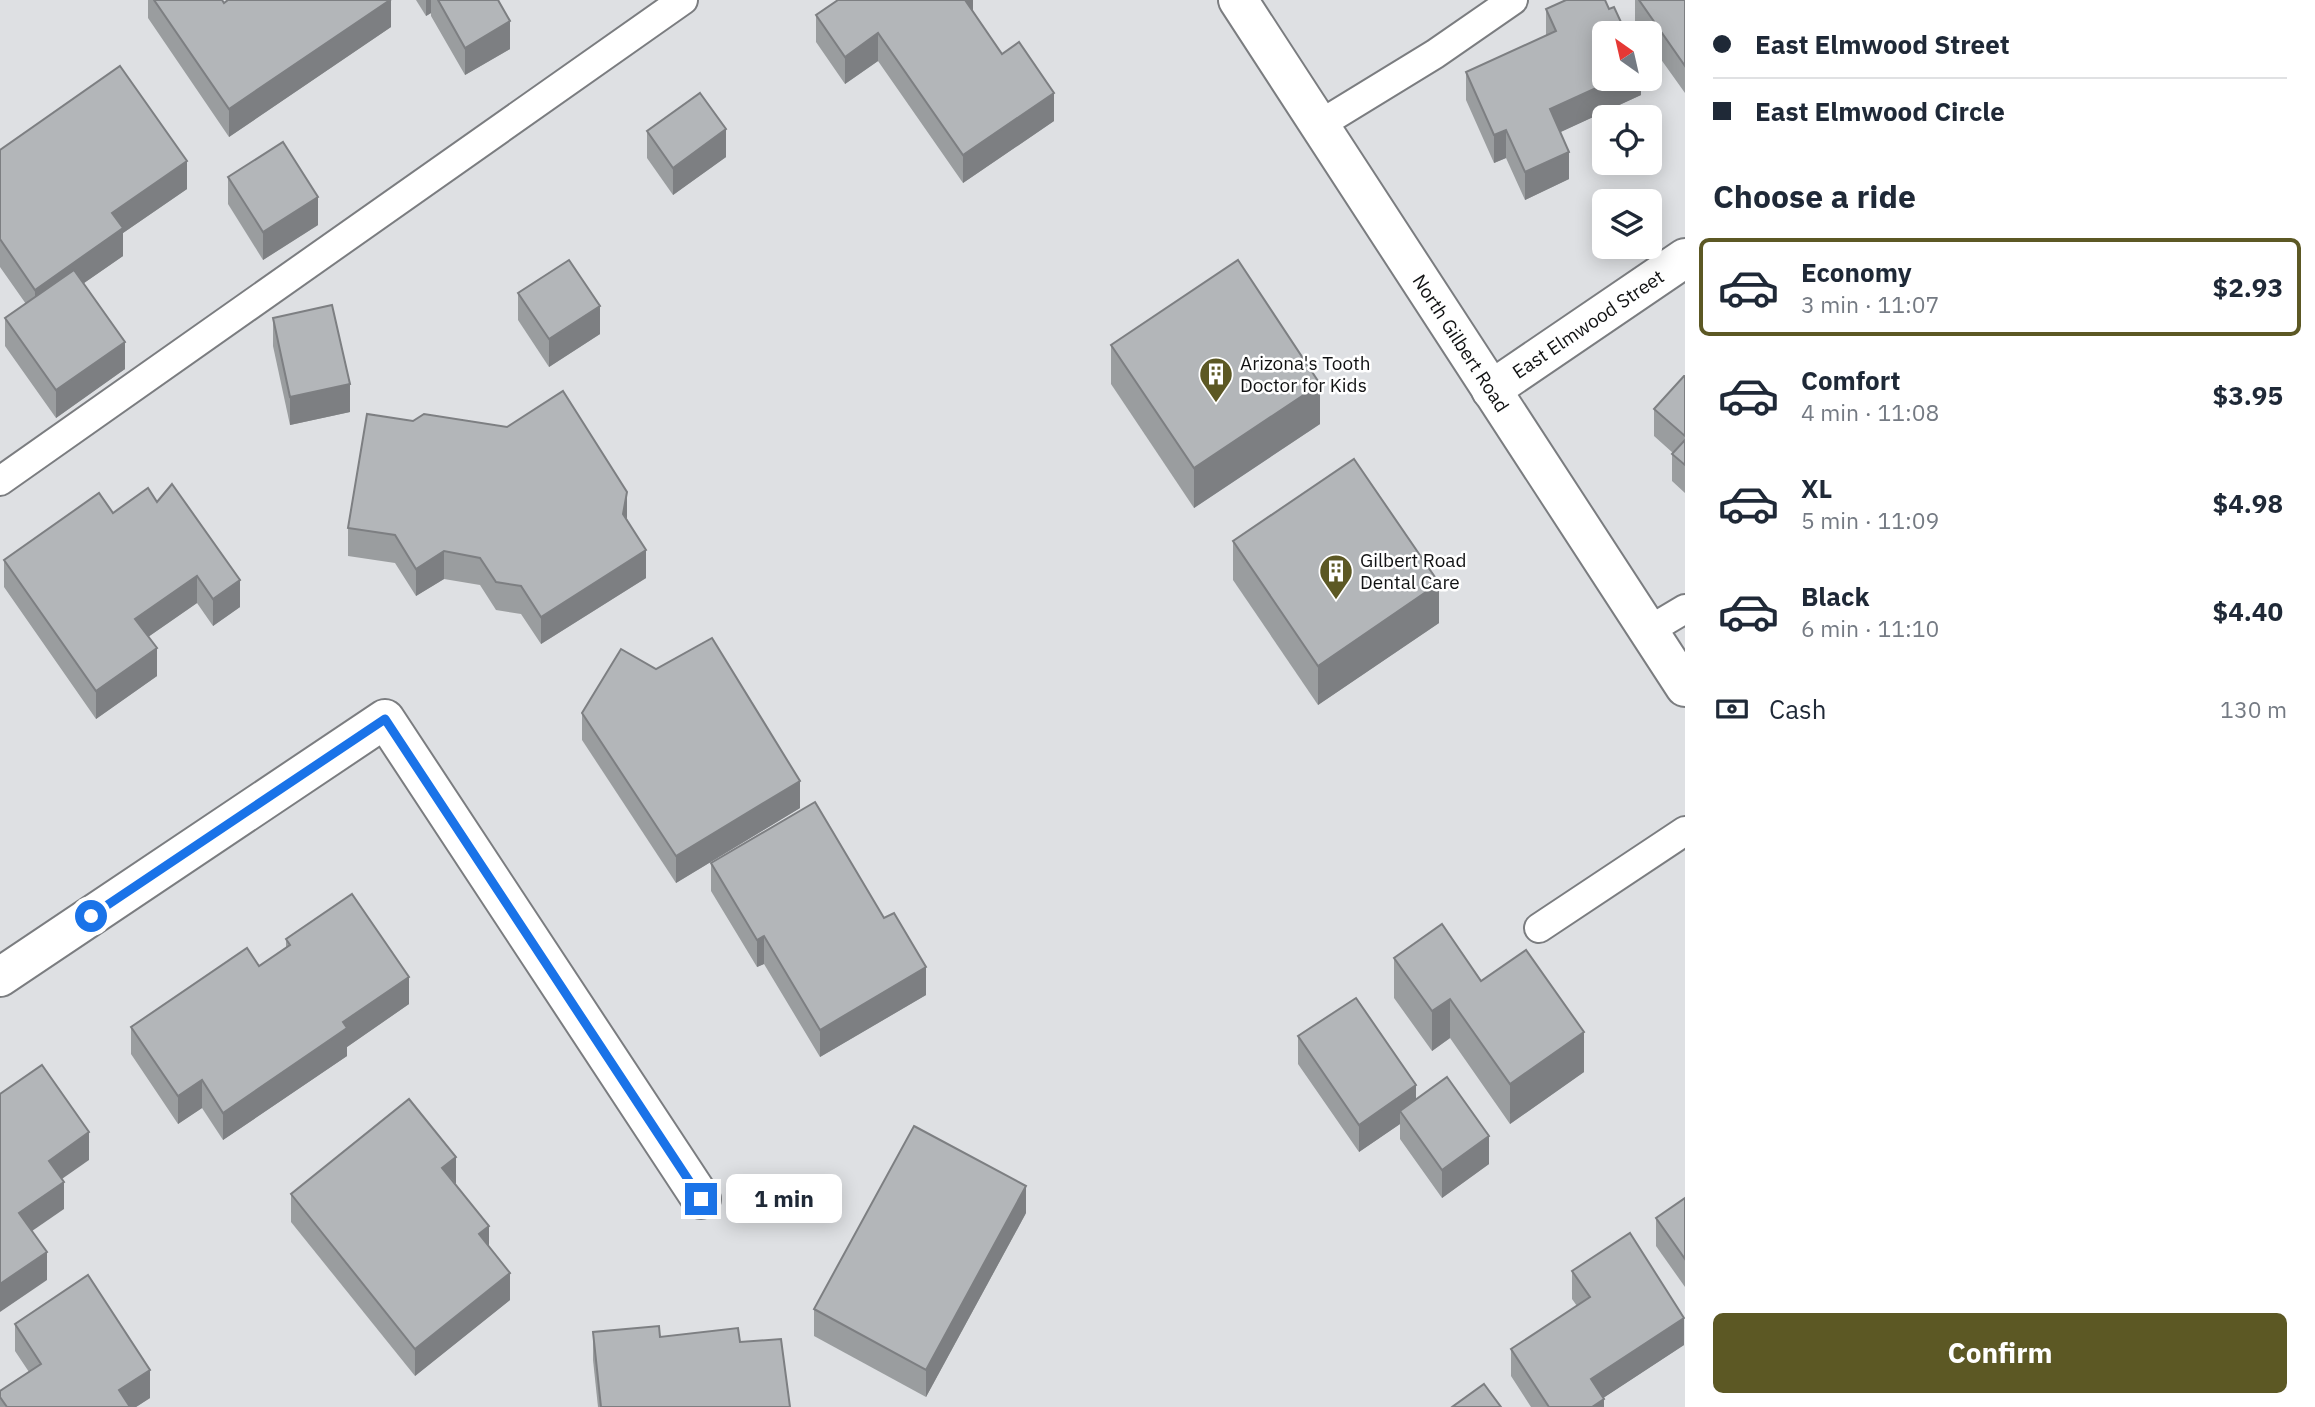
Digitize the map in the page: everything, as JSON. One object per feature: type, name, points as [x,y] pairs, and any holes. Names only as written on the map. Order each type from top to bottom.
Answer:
[{"type":"street","name":"North Gilbert Road","points":[[1238,0],[1685,687]]},
{"type":"street","name":"East Elmwood Street","points":[[1492,390],[1685,258]]},
{"type":"street","points":[[0,977],[385,719],[701,1199]]},
{"type":"lane","points":[[0,481],[683,0]]},
{"type":"lane","points":[[1319,125],[1435,54],[1513,0]]},
{"type":"lane","points":[[1648,631],[1685,609]]},
{"type":"lane","points":[[1539,928],[1685,831]]},
{"type":"building","points":[[154,0],[222,0],[224,3],[228,0],[390,0],[229,109]]},
{"type":"building","points":[[438,0],[498,0],[510,21],[465,48]]},
{"type":"building","points":[[838,0],[965,0],[1002,54],[1019,42],[1054,93],[963,155],[878,33],[845,57],[816,15]]},
{"type":"building","points":[[1566,0],[1605,0],[1609,9],[1614,7],[1620,21],[1592,21],[1592,90],[1550,109],[1569,152],[1525,172],[1506,130],[1494,135],[1466,72],[1556,31],[1546,9]]},
{"type":"building","points":[[1639,0],[1685,0],[1685,66],[1662,33],[1662,21],[1654,21]]},
{"type":"building","points":[[120,66],[187,161],[112,213],[123,228],[35,290],[0,239],[0,150]]},
{"type":"building","points":[[700,93],[726,129],[673,168],[647,131]]},
{"type":"building","points":[[283,142],[318,197],[263,232],[228,177]]},
{"type":"building","points":[[569,260],[600,306],[549,339],[518,293]]},
{"type":"building","name":"Arizona's Tooth Doctor for Kids","points":[[1238,260],[1320,384],[1194,468],[1111,345]]},
{"type":"building","points":[[74,270],[125,342],[56,390],[5,318]]},
{"type":"building","points":[[332,305],[350,384],[290,397],[273,318]]},
{"type":"building","points":[[1685,376],[1685,436],[1654,409]]},
{"type":"building","points":[[563,391],[627,492],[623,514],[646,550],[541,617],[521,586],[496,582],[480,558],[444,551],[416,569],[395,535],[348,528],[367,414],[413,421],[424,414],[507,427]]},
{"type":"building","points":[[1685,440],[1685,465],[1672,454]]},
{"type":"building","name":"Gilbert Road Dental Care","points":[[1354,459],[1439,583],[1318,666],[1233,541]]},
{"type":"building","points":[[172,484],[240,580],[213,599],[197,576],[135,619],[157,648],[96,691],[4,560],[99,493],[113,513],[148,488],[157,502]]},
{"type":"building","points":[[712,638],[800,781],[676,856],[582,713],[621,649],[656,669]]},
{"type":"building","points":[[815,802],[884,918],[894,913],[926,967],[820,1030],[764,936],[757,940],[711,863]]},
{"type":"building","points":[[352,894],[409,977],[343,1022],[347,1028],[223,1113],[202,1080],[178,1096],[131,1027],[247,948],[259,966],[290,945],[286,939]]},
{"type":"building","points":[[1442,924],[1481,981],[1526,950],[1584,1032],[1510,1084],[1450,999],[1432,1011],[1394,958]]},
{"type":"building","points":[[1356,998],[1416,1085],[1359,1125],[1298,1036]]},
{"type":"building","points":[[42,1065],[89,1132],[49,1161],[64,1182],[19,1213],[47,1252],[0,1284],[0,1094]]},
{"type":"building","points":[[1447,1077],[1489,1136],[1442,1170],[1400,1111]]},
{"type":"building","points":[[409,1099],[456,1157],[442,1168],[489,1226],[479,1234],[510,1273],[415,1349],[291,1194]]},
{"type":"building","points":[[914,1126],[1026,1186],[926,1370],[814,1309]]},
{"type":"building","points":[[1685,1198],[1685,1259],[1656,1218]]},
{"type":"building","points":[[1630,1233],[1684,1318],[1591,1379],[1604,1399],[1592,1407],[1549,1407],[1511,1349],[1590,1297],[1572,1271]]},
{"type":"building","points":[[88,1275],[150,1370],[119,1390],[130,1407],[7,1407],[0,1397],[0,1391],[41,1364],[15,1324]]},
{"type":"building","points":[[659,1326],[660,1337],[738,1328],[740,1342],[781,1339],[790,1407],[601,1407],[593,1332]]},
{"type":"building","points":[[1484,1384],[1501,1407],[1452,1407]]},
{"type":"place","name":"Arizona's Tooth Doctor for Kids","points":[[1216,404]]},
{"type":"place","name":"Gilbert Road Dental Care","points":[[1336,601]]},
{"type":"route","points":[[91,916],[385,719],[701,1199]]}]
